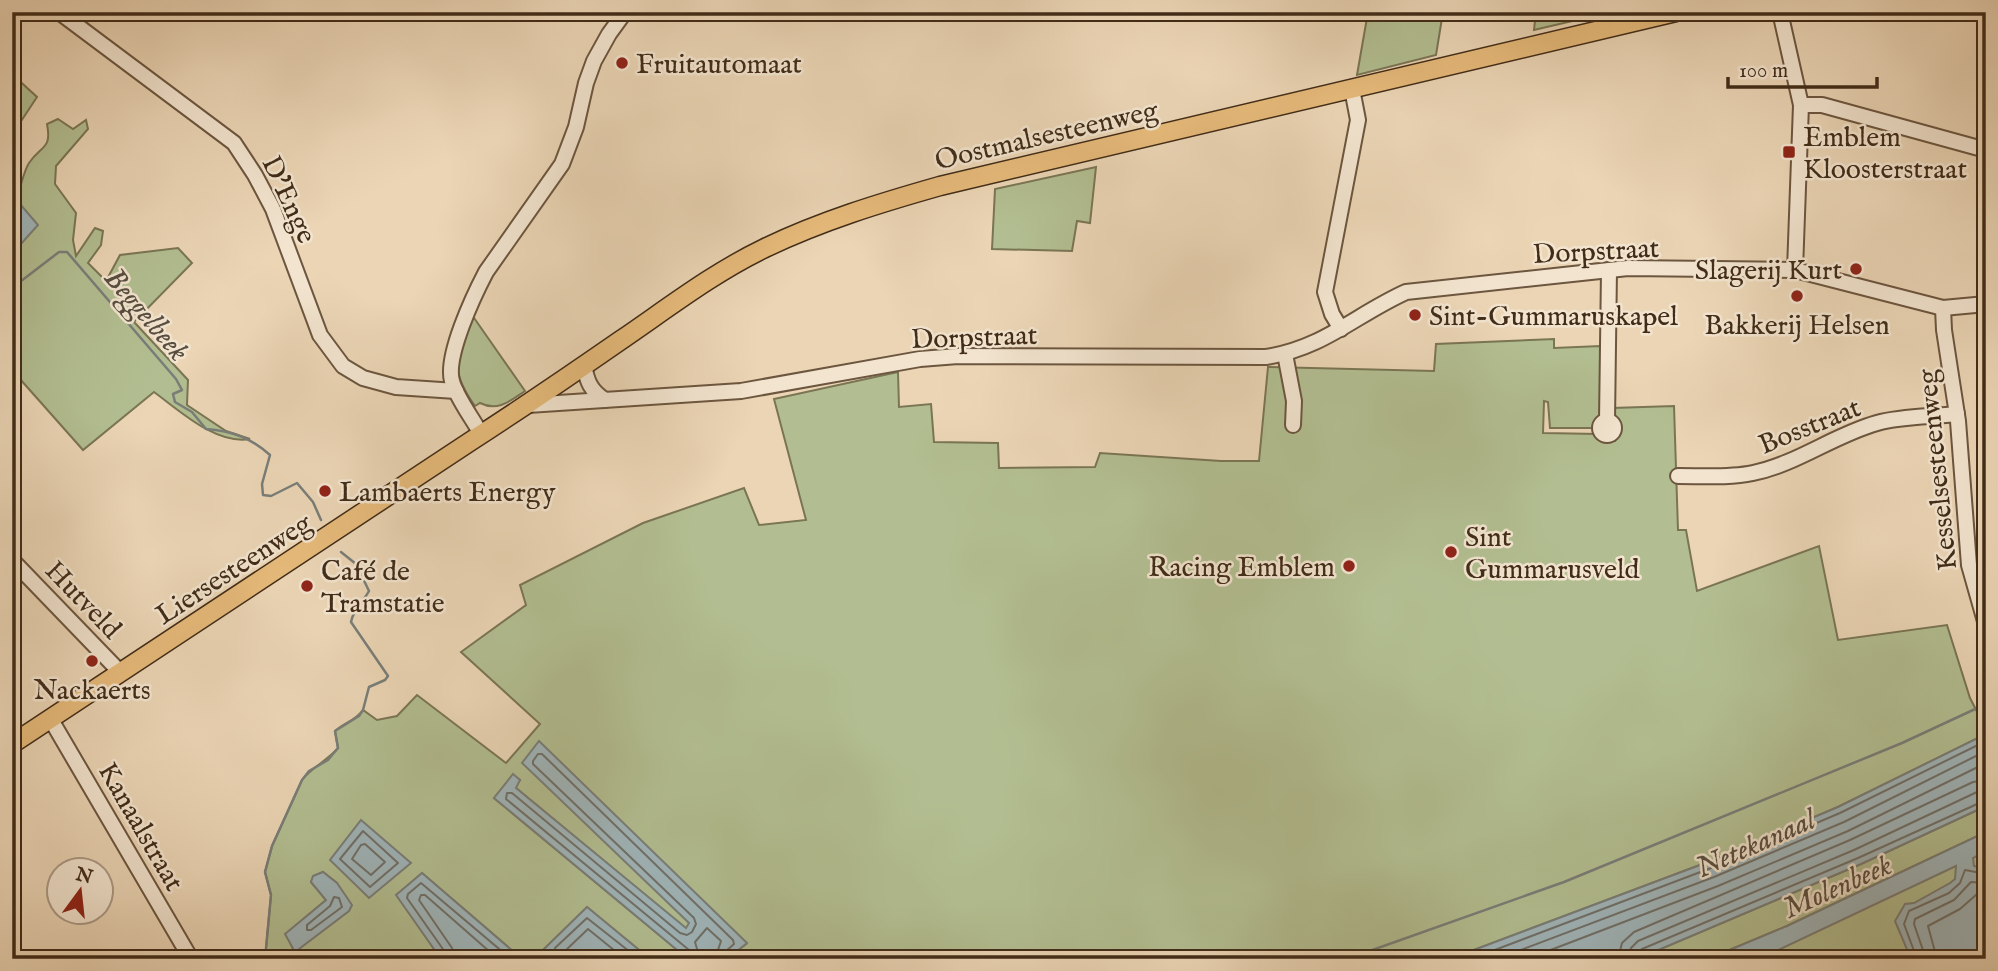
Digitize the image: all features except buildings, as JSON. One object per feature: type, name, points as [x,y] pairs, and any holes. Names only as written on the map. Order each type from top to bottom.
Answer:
[{"type":"main road","name":"Oostmalsesteenweg","points":[[481,434],[727,269],[763,249],[843,216],[940,186],[1675,12]]},
{"type":"main road","name":"Liersesteenweg","points":[[12,744],[481,434]]},
{"type":"street","name":"D'Enge","points":[[60,12],[234,143],[272,209],[320,335],[343,366],[363,378],[396,387],[456,391]]},
{"type":"street","points":[[481,434],[451,380],[451,361],[477,289],[494,260],[562,164],[576,127],[594,61],[625,12]]},
{"type":"street","points":[[1780,12],[1801,105],[1796,270]]},
{"type":"street","points":[[1341,329],[1332,314],[1325,292],[1358,120],[1352,89]]},
{"type":"street","points":[[1801,105],[1822,105],[1986,150]]},
{"type":"street","points":[[1607,421],[1609,270]]},
{"type":"street","name":"Dorpstraat","points":[[528,405],[741,391],[920,359],[958,356],[1250,359],[1285,354],[1319,342],[1406,292],[1609,270],[1796,270],[1943,308],[1986,304]]},
{"type":"street","name":"Kesselsesteenweg","points":[[1943,308],[1957,414],[1969,565],[1986,625]]},
{"type":"street","points":[[1285,354],[1294,401],[1293,425]]},
{"type":"street","points":[[577,370],[598,400]]},
{"type":"street","name":"Bosstraat","points":[[1678,476],[1734,476],[1754,473],[1878,423],[1902,417],[1957,414]]},
{"type":"street","name":"Hutveld","points":[[12,559],[121,673]]},
{"type":"street","name":"Kanaalstraat","points":[[50,718],[191,959]]},
{"type":"green space","points":[[1368,12],[1443,12],[1436,55],[1357,75]]},
{"type":"green space","points":[[1536,12],[1611,12],[1534,30]]},
{"type":"green space","points":[[12,74],[37,97],[12,135]]},
{"type":"green space","points":[[58,119],[73,129],[86,120],[88,129],[56,166],[55,184],[76,213],[73,240],[76,256],[95,228],[103,231],[101,245],[88,263],[106,281],[120,255],[178,248],[192,263],[134,322],[188,380],[187,405],[226,431],[250,439],[224,437],[212,432],[154,392],[83,450],[12,370],[12,193],[19,191],[29,163],[47,143],[47,124]]},
{"type":"green space","points":[[1096,167],[1090,223],[1077,221],[1072,251],[992,249],[995,189]]},
{"type":"green space","points":[[472,315],[525,391],[498,406],[480,403],[475,406],[466,393],[458,371],[459,352]]},
{"type":"green space","points":[[1554,339],[1554,348],[1600,346],[1605,413],[1597,428],[1550,428],[1548,402],[1544,401],[1543,433],[1599,434],[1601,441],[1615,441],[1619,424],[1612,417],[1612,408],[1674,406],[1678,530],[1686,530],[1697,591],[1819,546],[1838,640],[1947,625],[1970,698],[1986,734],[1838,807],[1708,862],[1450,959],[727,959],[746,944],[690,923],[686,929],[515,787],[520,780],[513,775],[494,798],[688,959],[650,959],[587,907],[543,950],[551,959],[522,959],[422,873],[397,895],[441,959],[265,959],[271,895],[265,872],[272,846],[302,780],[338,748],[335,731],[363,710],[377,720],[397,716],[417,695],[506,763],[540,724],[461,652],[526,605],[520,585],[643,523],[744,488],[759,525],[806,520],[774,399],[898,372],[899,407],[931,404],[934,442],[998,443],[999,468],[1095,467],[1100,453],[1259,461],[1268,367],[1434,371],[1436,344]],"holes":[[[323,872],[337,883],[294,951],[286,934],[326,900],[311,882],[314,876]]]},
{"type":"green space","points":[[1986,806],[1986,832],[1787,926],[1708,959],[1637,959],[1861,864]]},
{"type":"green space","points":[[1986,842],[1986,959],[1728,959]]},
{"type":"water","points":[[20,204],[38,225],[12,254],[12,210]]},
{"type":"water","name":"Netekanaal","points":[[1986,734],[1986,806],[1861,864],[1637,959],[1450,959],[1708,862],[1838,807]]},
{"type":"water","points":[[539,741],[747,943],[727,959],[688,959],[494,798],[513,774],[520,780],[516,788],[686,928],[689,923],[522,763]]},
{"type":"water","points":[[361,820],[411,863],[369,898],[330,860]]},
{"type":"water","points":[[1986,832],[1986,851],[1973,858],[1974,866],[1986,869],[1986,959],[1911,959],[1895,921],[1905,904],[1914,903],[1955,879],[1956,866],[1759,959],[1708,959],[1787,926]]},
{"type":"water","points":[[323,872],[337,883],[352,905],[349,911],[295,952],[285,934],[326,900],[311,882],[313,876]]},
{"type":"water","points":[[422,873],[522,959],[441,959],[396,895]]},
{"type":"water","points":[[587,907],[650,959],[551,959],[543,950]]},
{"type":"waterway","name":"Beggelbeek","points":[[12,288],[59,252],[67,252],[176,379],[182,390],[173,394],[175,402],[192,412],[206,429],[241,436],[270,455],[262,484],[263,495],[271,496],[297,483],[313,502],[321,520]]},
{"type":"waterway","name":"Beggelbeek","points":[[265,959],[271,895],[265,872],[272,846],[302,780],[309,771],[328,760],[338,748],[335,731],[359,716],[369,687],[388,676],[351,622],[369,591],[356,564],[341,552]]},
{"type":"waterway","points":[[1347,959],[1564,882],[1902,743],[1986,704]]},
{"type":"place","name":"Fruitautomaat","points":[[622,63]]},
{"type":"place","name":"Emblem Kloosterstraat","points":[[1789,152]]},
{"type":"place","name":"Slagerij Kurt","points":[[1856,269]]},
{"type":"place","name":"Bakkerij Helsen","points":[[1797,296]]},
{"type":"place","name":"Sint-Gummaruskapel","points":[[1415,315]]},
{"type":"place","name":"Lambaerts Energy","points":[[325,491]]},
{"type":"place","name":"Sint Gummarusveld","points":[[1451,552]]},
{"type":"place","name":"Racing Emblem","points":[[1349,566]]},
{"type":"place","name":"Café de Tramstatie","points":[[307,586]]},
{"type":"place","name":"Nackaerts","points":[[92,661]]},
{"type":"water label","name":"Molenbeek","points":[[1837,886]]}]
